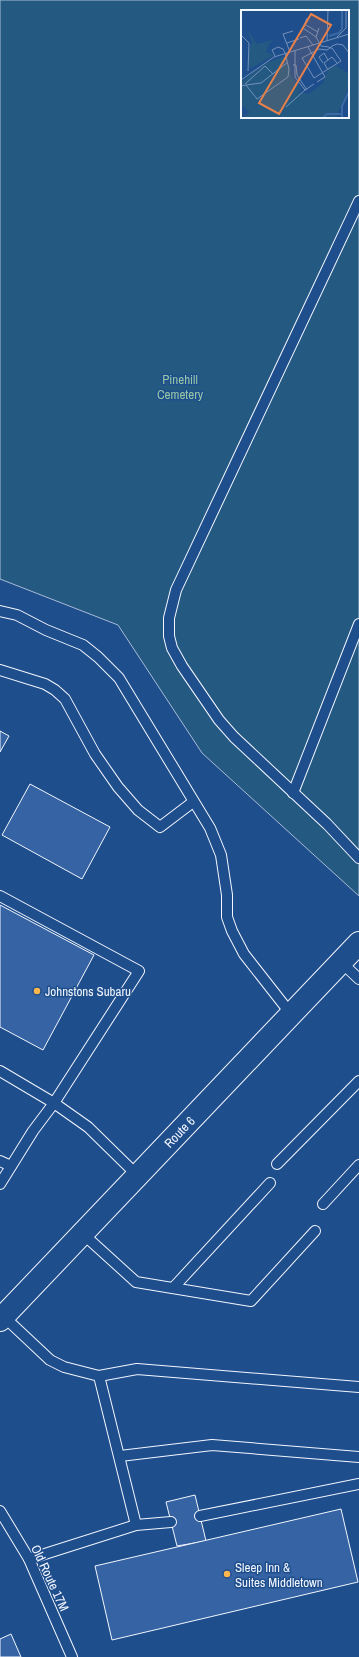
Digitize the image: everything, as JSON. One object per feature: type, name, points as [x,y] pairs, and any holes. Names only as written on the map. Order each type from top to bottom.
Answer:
[{"type":"main road","name":"Route 6","points":[[1,1317],[359,944]]},
{"type":"lane","points":[[359,201],[176,590],[169,618],[169,636],[172,648],[182,666],[215,714],[234,737],[327,824],[359,858]]},
{"type":"lane","points":[[0,611],[17,615],[46,630],[83,645],[98,657],[119,678],[210,828],[221,854],[227,895],[227,917],[232,931],[244,954],[291,1014]]},
{"type":"lane","points":[[293,793],[359,624]]},
{"type":"lane","points":[[0,670],[45,684],[55,690],[65,700],[95,754],[118,787],[138,810],[160,827],[193,802]]},
{"type":"lane","points":[[0,896],[139,971],[54,1103],[33,1131],[0,1184]]},
{"type":"lane","points":[[341,962],[359,979]]},
{"type":"lane","points":[[0,1071],[54,1103],[88,1127],[137,1176]]},
{"type":"lane","points":[[277,1164],[359,1081]]},
{"type":"lane","points":[[0,1161],[11,1166]]},
{"type":"lane","points":[[322,1204],[359,1165]]},
{"type":"lane","points":[[173,1288],[270,1182]]},
{"type":"lane","points":[[82,1233],[136,1282],[251,1301],[315,1231]]},
{"type":"lane","points":[[1,1317],[50,1360],[64,1367],[99,1376],[137,1369],[359,1387]]},
{"type":"lane","points":[[99,1376],[136,1525]]},
{"type":"lane","points":[[120,1456],[212,1445],[359,1457]]},
{"type":"lane","points":[[200,1516],[359,1484]]},
{"type":"lane","name":"Old Route 17M","points":[[0,1511],[28,1559],[72,1657]]},
{"type":"lane","points":[[28,1559],[136,1525],[171,1522]]},
{"type":"green space","name":"Pinehill Cemetery","points":[[0,0],[359,0],[359,896],[202,753],[118,625],[0,579]]},
{"type":"building","points":[[0,731],[9,736],[0,752]]},
{"type":"building","points":[[30,784],[110,827],[82,879],[2,835]]},
{"type":"building","name":"Johnstons Subaru","points":[[0,905],[94,955],[43,1050],[0,1027]]},
{"type":"building","points":[[195,1495],[206,1541],[177,1546],[166,1502]]},
{"type":"building","name":"Sleep Inn & Suites Middletown","points":[[341,1509],[358,1582],[112,1640],[95,1566]]},
{"type":"building","points":[[11,1634],[21,1657],[0,1657],[0,1639]]},
{"type":"place","name":"Johnstons Subaru","points":[[37,991]]},
{"type":"place","name":"Sleep Inn & Suites Middletown","points":[[227,1574]]}]
